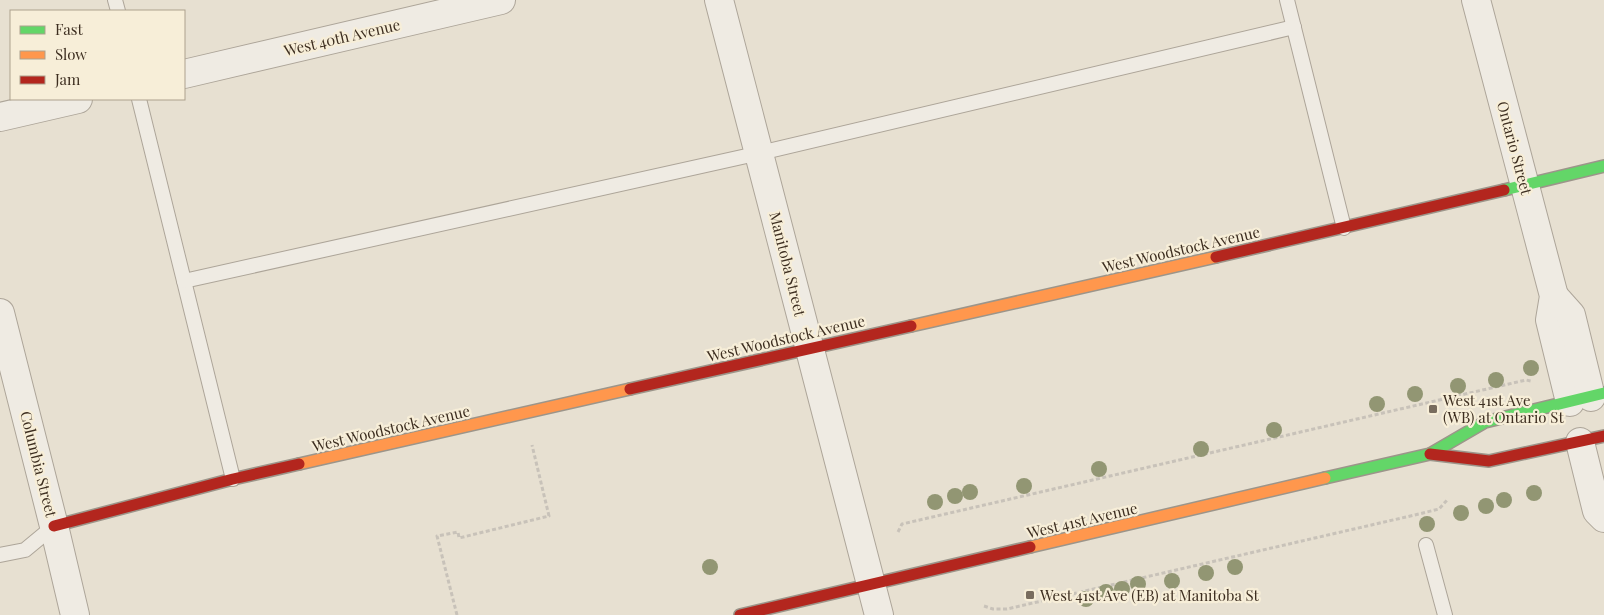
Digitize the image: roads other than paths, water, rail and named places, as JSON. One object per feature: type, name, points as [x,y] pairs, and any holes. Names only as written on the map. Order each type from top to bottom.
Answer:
[{"type":"street","name":"West 40th Avenue","points":[[185,74],[500,0]]},
{"type":"street","name":"Manitoba Street","points":[[719,0],[879,615]]},
{"type":"street","name":"Ontario Street","points":[[1476,0],[1554,296],[1550,320],[1588,397]]},
{"type":"street","points":[[0,117],[74,100]]},
{"type":"street","name":"West Woodstock Avenue","points":[[54,526],[234,478],[1344,228],[1604,166]]},
{"type":"street","name":"Columbia Street","points":[[0,314],[75,615]]},
{"type":"street","name":"West 41st Avenue","points":[[740,615],[1430,454],[1485,422],[1588,397]]},
{"type":"street","points":[[1597,441],[1597,511],[1604,518]]},
{"type":"street","name":"West 41st Avenue","points":[[1430,454],[1489,461],[1597,441]]},
{"type":"lane","points":[[1287,0],[1344,228]]},
{"type":"lane","points":[[184,281],[760,154],[1294,27]]},
{"type":"lane","points":[[139,100],[234,478]]},
{"type":"lane","points":[[0,555],[24,550],[54,526]]},
{"type":"lane","points":[[1426,545],[1444,615]]},
{"type":"place","name":"West 41st Ave (WB) at Ontario St","points":[[1433,409]]},
{"type":"place","name":"West 41st Ave (EB) at Manitoba St","points":[[1030,595]]}]
